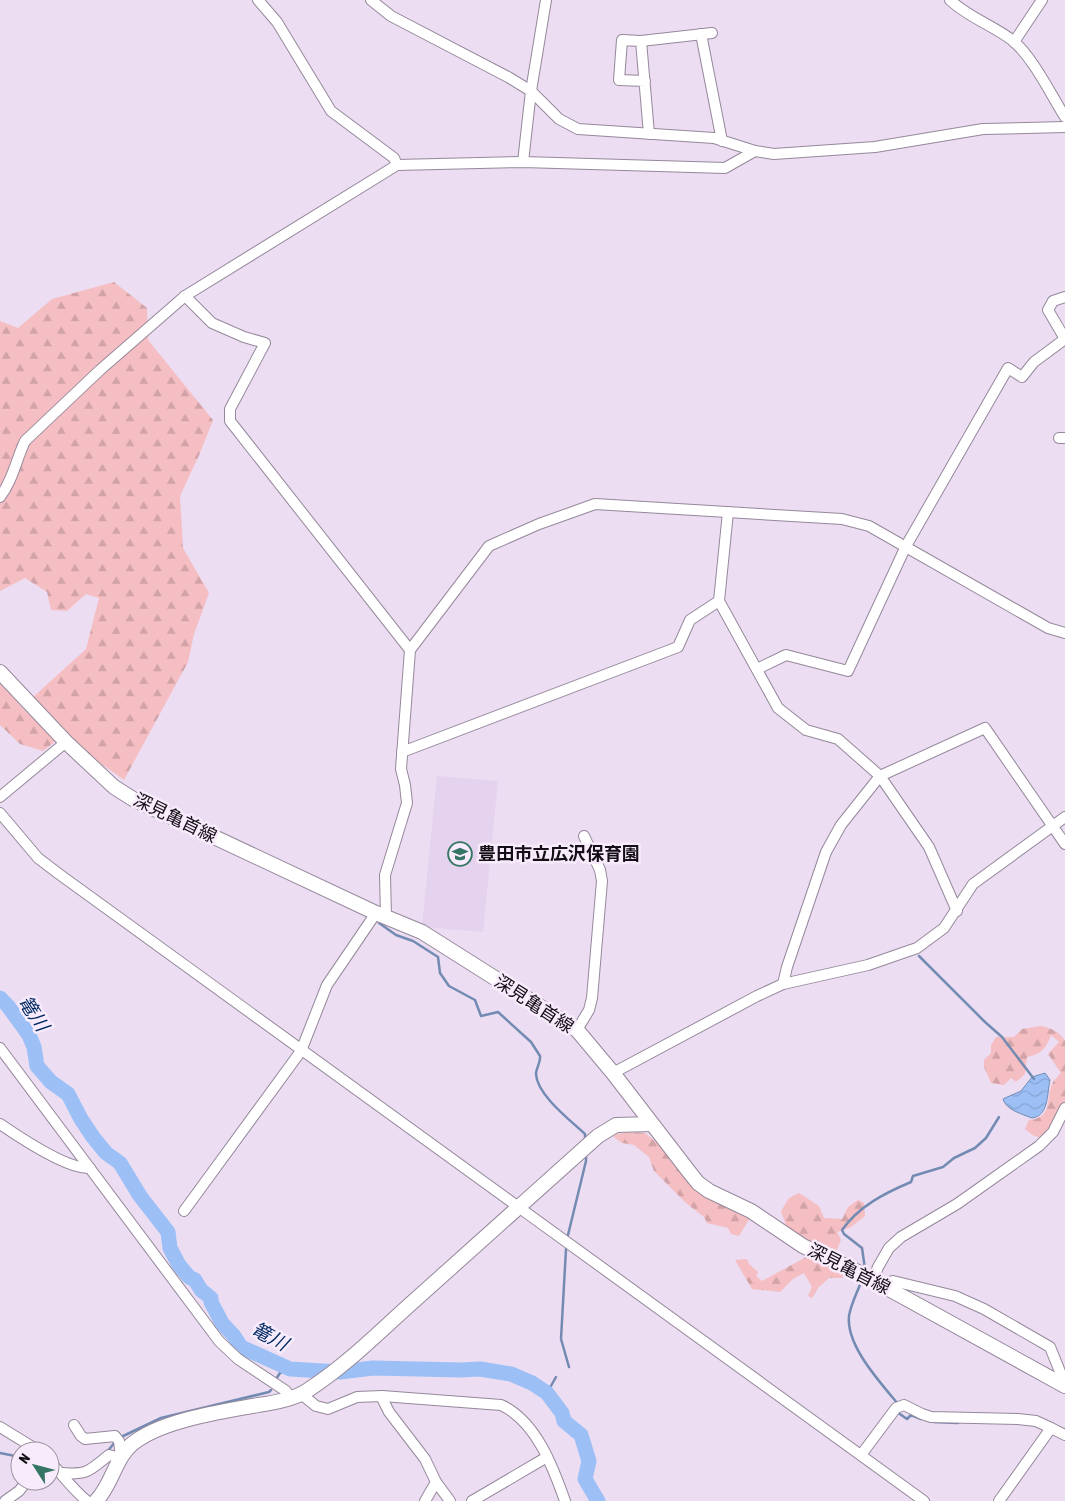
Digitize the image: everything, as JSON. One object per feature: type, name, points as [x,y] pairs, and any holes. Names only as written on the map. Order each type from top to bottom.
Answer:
[{"type":"main road","name":"深見亀首線","points":[[0,672],[66,742],[114,787],[133,799],[381,915],[422,932],[577,1030],[613,1073],[698,1183],[709,1191],[759,1216],[804,1246],[879,1283],[1063,1385]]},
{"type":"main road","points":[[96,1501],[103,1494],[121,1458],[131,1444],[161,1428],[180,1422],[278,1401],[299,1394],[331,1374],[362,1348],[608,1129],[626,1124],[652,1124]]},
{"type":"street","points":[[258,0],[277,22],[331,111],[394,158],[396,165]]},
{"type":"street","points":[[371,0],[391,16],[531,91],[559,119],[578,129],[714,138],[755,151],[774,154],[875,147],[983,128],[1065,127]]},
{"type":"street","points":[[523,162],[531,91],[546,0]]},
{"type":"street","points":[[950,0],[960,10],[987,24],[1014,42],[1034,66],[1065,117]]},
{"type":"street","points":[[1014,42],[1042,0]]},
{"type":"street","points":[[645,81],[618,80],[622,40],[641,41],[706,33],[722,141]]},
{"type":"street","points":[[641,41],[649,134]]},
{"type":"street","points":[[0,497],[12,476],[22,447],[34,432],[100,370],[185,296],[396,165],[523,162],[725,168],[755,151]]},
{"type":"street","points":[[185,296],[212,324],[244,337],[265,342],[230,409],[230,421],[410,650]]},
{"type":"street","points":[[757,669],[786,655],[848,671],[906,546],[1008,368],[1022,377],[1034,362],[1065,339],[1048,310],[1053,301],[1065,297]]},
{"type":"street","points":[[184,1211],[301,1051],[327,986],[381,915],[385,875],[406,803],[405,785],[401,769],[410,650],[489,546],[539,524],[595,504],[842,519],[869,526],[1048,628],[1065,633]]},
{"type":"street","points":[[728,512],[719,601],[778,708],[806,730],[838,739],[880,776],[929,847],[956,911]]},
{"type":"street","points":[[402,752],[678,647],[690,620],[719,601]]},
{"type":"street","points":[[784,984],[787,967],[826,852],[841,825],[880,776],[985,728],[1065,844]]},
{"type":"street","points":[[0,797],[66,742]]},
{"type":"street","points":[[0,813],[38,858],[301,1051],[924,1501]]},
{"type":"street","points":[[613,1073],[757,996],[784,984],[868,965],[917,948],[944,928],[973,884],[1065,817]]},
{"type":"street","points":[[577,1030],[589,1010],[592,998],[602,881],[600,870],[584,836]]},
{"type":"street","points":[[0,1048],[219,1341],[238,1359],[286,1391],[299,1394],[316,1406],[328,1408],[357,1397],[382,1396],[501,1405],[511,1410],[527,1424],[552,1466],[565,1501]]},
{"type":"street","points":[[1063,1385],[1063,1378],[1050,1347],[955,1296],[893,1281],[879,1283],[878,1267],[889,1248],[901,1236],[957,1204],[1039,1146],[1053,1132],[1065,1108]]},
{"type":"street","points":[[0,1124],[22,1139],[76,1167],[90,1168]]},
{"type":"street","points":[[382,1396],[382,1400],[389,1412],[425,1459],[436,1482],[450,1501]]},
{"type":"street","points":[[861,1455],[898,1407],[904,1405],[931,1417],[1036,1421],[1065,1435]]},
{"type":"street","points":[[61,1473],[80,1475],[90,1470],[109,1455],[121,1458],[119,1441],[111,1437],[85,1439],[74,1425]]},
{"type":"street","points":[[0,1427],[23,1441]]},
{"type":"street","points":[[999,1501],[1051,1429]]},
{"type":"street","points":[[472,1501],[547,1457]]},
{"type":"street","points":[[61,1473],[74,1490],[87,1501]]},
{"type":"street","points":[[425,1501],[436,1482]]},
{"type":"street","points":[[5,1501],[19,1491]]},
{"type":"shaded area","name":"豊田市立広沢保育園","points":[[437,776],[498,781],[483,932],[422,927]]},
{"type":"green space","points":[[114,282],[147,308],[148,340],[213,420],[180,496],[183,548],[209,593],[194,634],[188,662],[124,780],[79,748],[54,718],[32,698],[86,649],[99,598],[86,594],[67,611],[51,610],[47,592],[25,578],[0,591],[0,321],[18,328],[52,299]]},
{"type":"green space","points":[[0,681],[24,710],[57,740],[43,751],[20,744],[0,725]]},
{"type":"green space","points":[[1041,1026],[1055,1031],[1065,1041],[1065,1101],[1059,1117],[1043,1138],[1034,1136],[1025,1129],[1029,1120],[1037,1118],[1045,1111],[1053,1082],[1061,1073],[1048,1054],[1059,1042],[1051,1035],[1042,1050],[1027,1057],[1025,1074],[1016,1082],[1011,1078],[1004,1085],[991,1083],[984,1067],[984,1060],[991,1053],[991,1045],[996,1037],[1014,1037],[1022,1029]]},
{"type":"green space","points":[[627,1132],[645,1133],[750,1218],[739,1236],[731,1234],[728,1228],[707,1223],[704,1217],[686,1203],[654,1171],[649,1157],[634,1145],[622,1143],[613,1135]]},
{"type":"green space","points":[[799,1193],[819,1206],[824,1218],[842,1219],[848,1207],[858,1200],[864,1203],[865,1216],[851,1227],[837,1232],[841,1240],[836,1252],[829,1254],[843,1272],[843,1278],[829,1278],[818,1288],[812,1298],[808,1296],[812,1287],[804,1273],[793,1279],[780,1292],[752,1289],[735,1260],[747,1259],[749,1264],[758,1272],[756,1276],[762,1281],[808,1256],[813,1248],[788,1231],[781,1211],[789,1198]]},
{"type":"water","points":[[1045,1073],[1050,1080],[1046,1103],[1042,1113],[1032,1118],[1007,1106],[1003,1099],[1021,1091],[1032,1077]]},
{"type":"waterway","points":[[379,923],[396,935],[413,941],[438,957],[440,973],[449,986],[475,1000],[481,1016],[498,1012],[531,1042],[540,1056],[536,1074],[542,1090],[555,1107],[585,1134],[585,1138]]},
{"type":"waterway","points":[[919,956],[1002,1037],[1034,1079]]},
{"type":"waterway","name":"篭川","points":[[0,998],[29,1035],[34,1047],[37,1066],[51,1082],[68,1094],[93,1137],[106,1153],[120,1163],[140,1196],[168,1232],[170,1248],[179,1265],[189,1277],[195,1280],[201,1290],[211,1298],[211,1302],[222,1323],[241,1347],[290,1369],[340,1372],[373,1368],[480,1369],[511,1374],[532,1383],[547,1393],[562,1413],[564,1421],[581,1435],[589,1461],[585,1479],[598,1501]]},
{"type":"waterway","points":[[865,1269],[862,1248],[844,1234],[842,1230],[849,1221],[873,1201],[911,1182],[913,1176],[943,1167],[954,1158],[975,1148],[986,1138],[999,1117]]},
{"type":"waterway","points":[[568,1235],[586,1155]]},
{"type":"waterway","points":[[566,1249],[561,1339],[569,1367]]},
{"type":"waterway","points":[[861,1282],[849,1316],[853,1339],[866,1363],[898,1404]]},
{"type":"waterway","points":[[276,1379],[280,1373],[290,1369]]},
{"type":"waterway","points":[[547,1393],[556,1377]]},
{"type":"waterway","points":[[121,1437],[161,1418],[271,1390]]},
{"type":"waterway","points":[[897,1412],[907,1419],[911,1415],[921,1419]]},
{"type":"waterway","points":[[934,1422],[958,1423]]},
{"type":"waterway","points":[[107,1452],[115,1442]]},
{"type":"waterway","points":[[0,1453],[10,1455]]},
{"type":"place","name":"豊田市立広沢保育園","points":[[460,854]]}]
